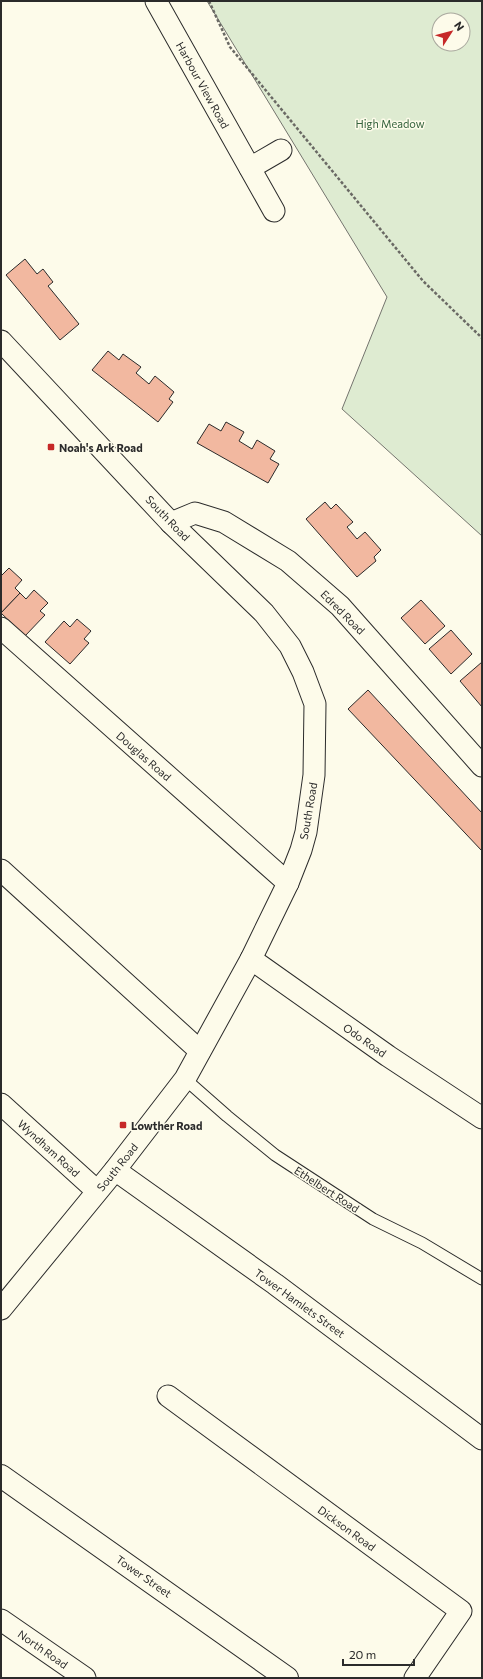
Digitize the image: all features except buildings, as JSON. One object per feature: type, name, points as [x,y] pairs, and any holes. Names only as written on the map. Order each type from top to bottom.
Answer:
[{"type":"street","name":"Harbour View Road","points":[[156,1],[274,211]]},
{"type":"street","points":[[250,168],[281,150]]},
{"type":"street","name":"South Road","points":[[1,341],[171,523],[264,613],[290,646],[303,672],[315,704],[314,775],[306,832],[288,884],[251,959],[185,1079],[115,1170],[1,1309]]},
{"type":"street","name":"Edred Road","points":[[171,523],[195,513],[210,517],[224,522],[288,561],[340,606],[482,766]]},
{"type":"street","name":"Douglas Road","points":[[1,628],[288,884]]},
{"type":"street","points":[[1,870],[200,1051]]},
{"type":"street","name":"Odo Road","points":[[251,959],[388,1056],[482,1118]]},
{"type":"street","name":"Wyndham Road","points":[[1,1104],[97,1191]]},
{"type":"street","name":"Tower Hamlets Street","points":[[115,1170],[275,1284],[482,1439]]},
{"type":"street","name":"Dickson Road","points":[[168,1396],[461,1611],[415,1678]]},
{"type":"street","name":"Tower Street","points":[[1,1476],[287,1678]]},
{"type":"street","name":"North Road","points":[[1,1620],[85,1678]]},
{"type":"lane","name":"Ethelbert Road","points":[[185,1079],[275,1155],[373,1219],[422,1243],[482,1279]]},
{"type":"path","points":[[209,1],[230,47],[423,281],[482,338]]},
{"type":"green space","name":"High Meadow","points":[[207,1],[482,1],[482,536],[342,409],[387,297]]},
{"type":"place","name":"Noah's Ark Road","points":[[51,447]]},
{"type":"place","name":"Lowther Road","points":[[123,1125]]}]
